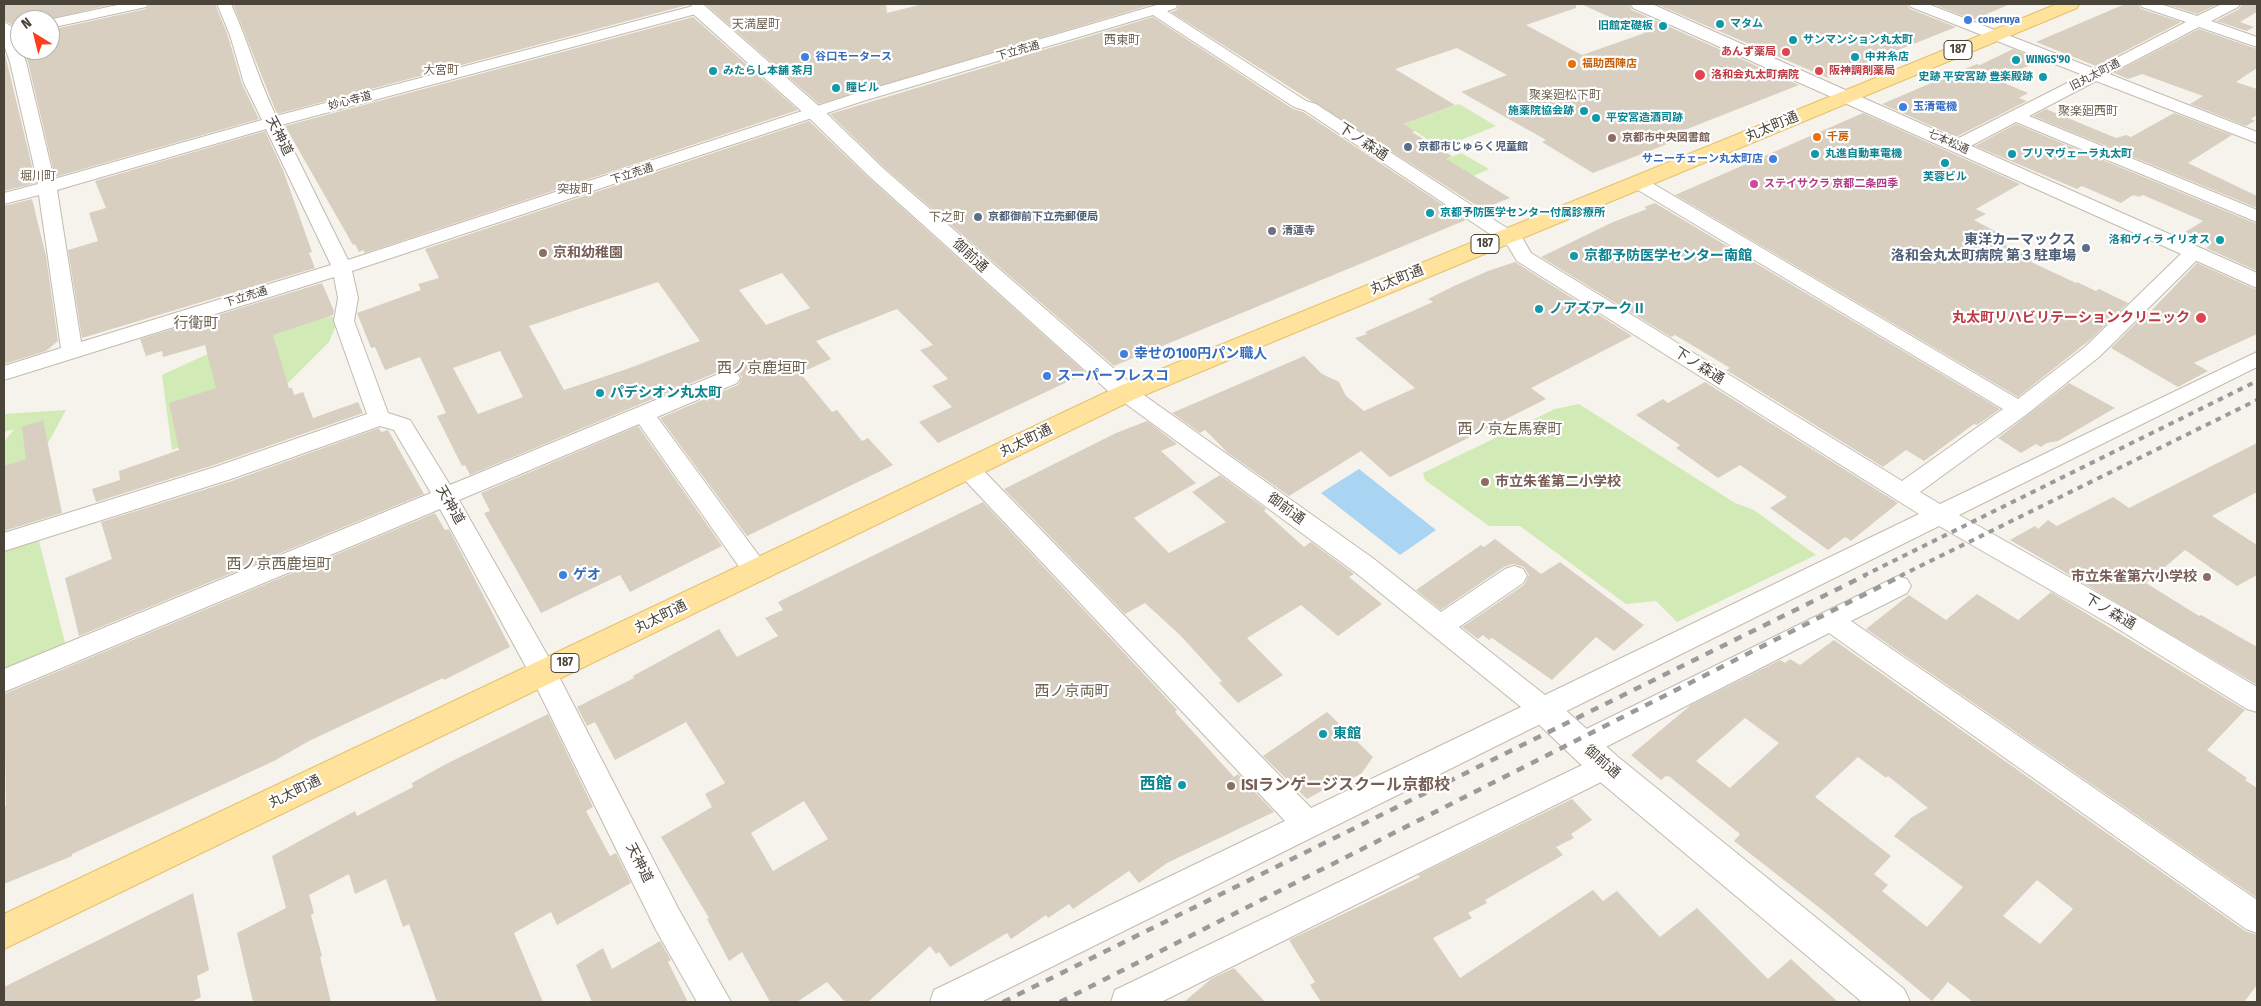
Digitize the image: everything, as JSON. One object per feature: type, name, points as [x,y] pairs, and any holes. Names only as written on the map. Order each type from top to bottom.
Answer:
[{"type":"main road","name":"丸太町通","points":[[4,932],[1126,393],[1511,239],[1639,183],[2071,4]]},
{"type":"street","points":[[60,22],[141,4]]},
{"type":"street","name":"天神道","points":[[224,4],[238,35],[252,83],[342,268],[348,298],[344,321],[380,418],[402,425],[444,495],[543,673],[667,918],[715,1002]]},
{"type":"street","name":"下立売通","points":[[4,373],[342,268],[729,142],[814,112],[1147,8],[1175,4]]},
{"type":"street","name":"七本松通","points":[[1639,4],[2257,281]]},
{"type":"street","points":[[1916,4],[2257,138]]},
{"type":"street","points":[[2147,4],[2257,42]]},
{"type":"street","name":"旧丸太町通","points":[[1957,146],[2233,4]]},
{"type":"street","name":"妙心寺道","points":[[4,199],[272,122],[695,6]]},
{"type":"street","name":"御前通","points":[[695,6],[814,112],[878,174],[1126,393],[1365,566],[1542,708],[1594,756],[1891,1002]]},
{"type":"street","name":"下ノ森通","points":[[1147,8],[1300,104],[1310,107],[1511,239],[1524,257],[1939,515],[2124,620],[2257,701]]},
{"type":"street","points":[[9,32],[48,186],[72,352]]},
{"type":"street","points":[[2015,116],[2257,217]]},
{"type":"street","points":[[1639,183],[2019,409]]},
{"type":"street","points":[[1903,492],[2019,409],[2092,352],[2194,252]]},
{"type":"street","points":[[946,1002],[1309,826],[1542,708],[2257,359]]},
{"type":"street","points":[[4,680],[444,495],[729,378]]},
{"type":"street","points":[[643,413],[756,571]]},
{"type":"street","points":[[4,542],[223,473],[380,418]]},
{"type":"street","points":[[968,469],[1309,826]]},
{"type":"street","points":[[1440,626],[1514,576]]},
{"type":"street","points":[[1127,1002],[1594,756],[1830,620],[1898,586]]},
{"type":"street","points":[[1830,620],[2257,918]]},
{"type":"green space","points":[[1459,104],[1496,126],[1441,148],[1404,124]]},
{"type":"green space","points":[[1461,153],[1489,169],[1451,186],[1423,168]]},
{"type":"green space","points":[[340,316],[329,342],[287,384],[221,434],[172,450],[162,375],[279,321]]},
{"type":"green space","points":[[1579,404],[1735,503],[1754,510],[1816,555],[1677,622],[1656,601],[1626,604],[1520,526],[1489,526],[1425,480],[1423,473],[1555,409]]},
{"type":"green space","points":[[66,410],[48,443],[40,447],[43,479],[4,493],[4,442],[14,429],[4,432],[4,414]]},
{"type":"green space","points":[[38,537],[65,643],[4,669],[4,549]]},
{"type":"water","points":[[1359,469],[1436,530],[1400,555],[1321,493]]},
{"type":"building","points":[[4,4],[114,4],[60,17],[60,10],[10,10],[10,23],[4,20]]},
{"type":"building","points":[[215,4],[228,36],[242,84],[259,119],[55,177],[27,60],[60,60],[60,28],[146,9],[149,5]]},
{"type":"building","points":[[233,4],[691,4],[277,114]]},
{"type":"building","points":[[705,4],[886,4],[887,13],[923,4],[1154,4],[819,104]]},
{"type":"building","points":[[1179,4],[1576,4],[1576,8],[1526,25],[1582,55],[1645,33],[1581,4],[1629,4],[1632,10],[1799,85],[1682,131],[1690,135],[1593,173],[1542,142],[1546,140],[1461,92],[1507,75],[1457,48],[1395,69],[1455,105],[1404,124],[1415,131],[1412,132],[1452,156],[1446,159],[1510,198],[1482,209],[1171,12],[1177,10]]},
{"type":"building","points":[[1656,4],[1907,4],[1910,9],[1956,27],[1828,78]]},
{"type":"building","points":[[1933,4],[2010,4],[1973,20]]},
{"type":"building","points":[[2125,4],[2138,4],[2141,9],[2181,22],[2096,66],[2036,42]]},
{"type":"building","points":[[2165,4],[2218,4],[2197,14]]},
{"type":"building","points":[[2242,4],[2257,4],[2257,12],[2240,22],[2254,27],[2247,31],[2216,21],[2239,9]]},
{"type":"building","points":[[693,17],[798,110],[365,253],[363,250],[359,252],[355,244],[353,245],[285,126]]},
{"type":"building","points":[[1153,17],[1293,109],[1303,112],[1466,220],[1114,366],[886,169],[830,114]]},
{"type":"building","points":[[2199,29],[2257,49],[2257,68],[2236,82],[2257,89],[2257,115],[2251,119],[2255,121],[2246,126],[2190,104],[2203,96],[2142,74],[2128,79],[2114,73]]},
{"type":"building","points":[[2013,49],[2041,60],[1997,80],[2028,93],[2019,98],[2027,101],[1956,137],[1882,104],[1977,64],[1980,65]]},
{"type":"building","points":[[4,50],[36,183],[4,191]]},
{"type":"building","points":[[2046,109],[2116,138],[2126,135],[2131,137],[2174,113],[2232,135],[2188,163],[2257,196],[2257,208],[2033,116]]},
{"type":"building","points":[[1863,113],[2020,184],[1976,209],[1986,214],[1974,220],[2002,235],[1994,239],[2034,259],[2031,262],[2076,283],[2096,291],[2099,289],[2128,303],[2091,339],[2018,397],[1675,195]]},
{"type":"building","points":[[809,121],[870,179],[1086,373],[938,443],[919,422],[952,407],[932,386],[948,379],[920,350],[933,345],[897,309],[816,341],[831,359],[800,373],[832,412],[837,410],[862,441],[868,438],[893,465],[747,536],[660,418],[738,385],[742,377],[737,371],[729,369],[720,371],[470,475],[465,465],[462,466],[437,416],[446,413],[420,357],[385,370],[375,347],[371,348],[357,313],[421,290],[418,284],[439,278],[425,249]],"holes":[[[782,273],[810,308],[766,325],[739,290]],[[658,282],[700,341],[627,369],[564,390],[529,326]],[[500,351],[523,397],[478,414],[453,368]]]},
{"type":"building","points":[[2016,124],[2257,224],[2257,271],[2206,248],[2209,246],[2182,234],[2203,221],[2143,195],[2139,197],[2133,195],[2121,203],[2082,186],[2077,189],[1975,146]]},
{"type":"building","points":[[265,131],[283,170],[312,252],[309,253],[315,268],[82,338],[68,250],[98,241],[89,213],[106,208],[95,181]]},
{"type":"building","points":[[32,199],[46,256],[58,341],[46,351],[4,364],[4,206]]},
{"type":"building","points":[[1655,203],[2000,409],[1977,425],[1974,424],[1924,461],[1906,450],[1883,467],[1726,370],[1730,368],[1675,335],[1671,337],[1541,257],[1613,222],[1647,209],[1644,207]]},
{"type":"building","points":[[1515,262],[1632,336],[1531,388],[1546,399],[1390,477],[1361,451],[1289,496],[1228,453],[1205,430],[1200,433],[1172,413],[1304,356],[1322,374],[1339,382],[1346,396],[1364,411],[1415,388],[1355,338],[1433,302],[1428,299],[1454,286],[1488,271]]},
{"type":"building","points":[[2197,263],[2257,290],[2257,334],[2194,363],[2208,371],[2178,387],[2111,348],[2147,312],[2149,313]]},
{"type":"building","points":[[322,283],[334,311],[333,315],[273,335],[289,388],[292,388],[294,395],[303,392],[313,418],[358,402],[363,413],[214,465],[96,502],[92,489],[120,480],[119,471],[179,450],[169,403],[216,388],[205,345],[163,357],[162,351],[146,356],[140,339]]},
{"type":"building","points":[[1705,382],[1898,503],[1851,541],[1845,537],[1828,550],[1770,508],[1787,497],[1740,465],[1718,478],[1676,448],[1680,445],[1636,415],[1663,399],[1668,403]]},
{"type":"building","points":[[2069,383],[2115,408],[2058,441],[2047,443],[2041,447],[2036,444],[2021,453],[1998,438]]},
{"type":"building","points":[[43,420],[62,513],[4,531],[4,466],[26,459],[22,427]]},
{"type":"building","points":[[1147,421],[1177,444],[1161,451],[1196,483],[1134,518],[1169,553],[1226,522],[1192,492],[1220,475],[1266,509],[1264,511],[1304,547],[1311,542],[1354,574],[1349,577],[1382,604],[1338,636],[1301,605],[1247,638],[1283,675],[1238,703],[1219,683],[1222,681],[1181,636],[1145,603],[1125,614],[1004,489],[1116,433]]},
{"type":"building","points":[[638,426],[722,546],[630,592],[620,575],[541,613],[484,513],[490,511],[481,493]]},
{"type":"building","points":[[379,428],[381,432],[388,430],[424,494],[79,636],[65,578],[112,559],[101,522],[232,481]]},
{"type":"building","points":[[2257,443],[2257,492],[2212,516],[2257,545],[2257,575],[2237,586],[2185,550],[2146,583],[2199,616],[2201,615],[2257,647],[2257,685],[2010,540],[2035,526],[2038,529],[2048,520],[2057,526],[2113,497],[2129,508]]},
{"type":"building","points":[[983,502],[1177,710],[1175,712],[1234,777],[1238,774],[1274,812],[1167,863],[1139,883],[1129,871],[1073,909],[1069,904],[1048,918],[1046,915],[1011,939],[1007,933],[950,967],[939,952],[936,954],[930,946],[868,1002],[845,1002],[827,982],[797,1002],[770,1002],[742,952],[729,961],[707,919],[709,918],[661,837],[712,807],[705,794],[725,783],[686,722],[615,760],[595,722],[587,726],[577,707],[634,678],[633,676],[719,629],[737,657],[778,636],[765,618],[783,610],[778,602]],"holes":[[[804,801],[828,839],[773,871],[751,833]]]},
{"type":"building","points":[[435,513],[445,530],[449,529],[510,647],[444,680],[443,678],[309,741],[274,761],[72,854],[72,856],[4,884],[4,807],[6,806],[4,694]]},
{"type":"building","points":[[1495,539],[1541,574],[1560,562],[1644,625],[1614,651],[1596,637],[1552,680],[1492,638],[1489,640],[1483,635],[1478,639],[1462,627],[1524,585],[1529,575],[1524,567],[1513,564],[1504,567],[1441,610],[1416,590],[1481,545],[1484,547]]},
{"type":"building","points":[[2051,592],[2245,710],[2207,750],[2247,778],[2245,780],[2257,788],[2257,898],[1866,629],[1909,595],[1946,620],[1977,594],[2018,620]]},
{"type":"building","points":[[1834,640],[2245,931],[2257,935],[2257,985],[2244,1002],[1973,1002],[1948,982],[1932,1001],[1821,909],[1734,841],[1740,834],[1670,777],[1666,776],[1661,780],[1631,755],[1691,705],[1780,660],[1785,663],[1790,659],[1800,665]],"holes":[[[1745,718],[1779,743],[1730,788],[1696,761]],[[1858,757],[1886,778],[1888,776],[1928,808],[1912,817],[1894,836],[1963,887],[1927,927],[1882,891],[1888,885],[1874,874],[1891,856],[1815,797]],[[2037,880],[2073,909],[2040,944],[2003,916]]]},
{"type":"building","name":"東館","points":[[1327,712],[1373,757],[1361,774],[1342,783],[1339,781],[1307,799],[1263,756]]},
{"type":"building","points":[[548,714],[593,807],[586,811],[610,856],[616,853],[631,883],[557,925],[551,912],[514,933],[543,1002],[437,1002],[409,924],[403,927],[386,879],[355,894],[349,874],[309,895],[314,913],[311,915],[322,956],[320,957],[331,1002],[253,1002],[237,933],[286,908],[272,856],[355,811],[357,816],[413,787],[412,783],[446,764]]},
{"type":"building","points":[[1572,799],[1592,820],[1571,834],[1574,838],[1556,847],[1563,855],[1485,900],[1487,903],[1468,913],[1472,918],[1433,938],[1460,978],[1593,890],[1603,901],[1617,891],[1660,937],[1697,908],[1768,979],[1791,959],[1838,1002],[1321,1002],[1310,985],[1315,982],[1289,940],[1420,877],[1418,875]]},
{"type":"building","points":[[193,893],[209,970],[197,976],[201,997],[191,1002],[4,1002],[4,987]]},
{"type":"building","points":[[660,941],[671,960],[668,962],[688,1002],[592,1002],[576,965],[603,948],[612,969]]},
{"type":"building","points":[[1234,968],[1265,1002],[1184,1002],[1211,979]]},
{"type":"railway","points":[[1863,576],[2257,381]]},
{"type":"railway","points":[[1900,576],[2257,400]]},
{"type":"railway","points":[[1003,1002],[1866,575]]},
{"type":"railway","points":[[1060,1002],[1903,575]]},
{"type":"place","name":"coneruya","points":[[1968,20]]},
{"type":"place","name":"マタム","points":[[1720,24]]},
{"type":"place","name":"旧館定礎板","points":[[1663,26]]},
{"type":"place","name":"サンマンション丸太町","points":[[1793,40]]},
{"type":"place","name":"あんず薬局","points":[[1786,52]]},
{"type":"place","name":"谷口モータース","points":[[805,57]]},
{"type":"place","name":"中井糸店","points":[[1855,57]]},
{"type":"place","name":"WINGS'90","points":[[2016,60]]},
{"type":"place","name":"福助西陣店","points":[[1572,64]]},
{"type":"place","name":"みたらし本舗 茶月","points":[[713,71]]},
{"type":"place","name":"阪神調剤薬局","points":[[1819,71]]},
{"type":"place","name":"洛和会丸太町病院","points":[[1700,75]]},
{"type":"place","name":"史跡 平安宮跡 豊楽殿跡","points":[[2043,77]]},
{"type":"place","name":"瞳ビル","points":[[836,88]]},
{"type":"place","name":"玉清電機","points":[[1903,107]]},
{"type":"place","name":"施薬院協会跡","points":[[1584,111]]},
{"type":"place","name":"平安宮造酒司跡","points":[[1596,118]]},
{"type":"place","name":"千房","points":[[1817,137]]},
{"type":"place","name":"京都市中央図書館","points":[[1612,138]]},
{"type":"place","name":"京都市じゅらく児童館","points":[[1408,147]]},
{"type":"place","name":"丸進自動車電機","points":[[1815,154]]},
{"type":"place","name":"プリマヴェーラ丸太町","points":[[2012,154]]},
{"type":"place","name":"サニーチェーン丸太町店","points":[[1773,159]]},
{"type":"place","name":"芙蓉ビル","points":[[1945,163]]},
{"type":"place","name":"ステイサクラ 京都二条四季","points":[[1754,184]]},
{"type":"place","name":"京都予防医学センター付属診療所","points":[[1430,213]]},
{"type":"place","name":"京都御前下立売郵便局","points":[[978,217]]},
{"type":"place","name":"清蓮寺","points":[[1272,231]]},
{"type":"place","name":"洛和ヴィラ イリオス","points":[[2220,240]]},
{"type":"place","name":"東洋カーマックス 洛和会丸太町病院 第３駐車場","points":[[2086,248]]},
{"type":"place","name":"京和幼稚園","points":[[543,253]]},
{"type":"place","name":"京都予防医学センター南館","points":[[1574,256]]},
{"type":"place","name":"ノアズアークⅡ","points":[[1539,309]]},
{"type":"place","name":"丸太町リハビリテーションクリニック","points":[[2201,318]]},
{"type":"place","name":"幸せの100円パン職人","points":[[1124,354]]},
{"type":"place","name":"スーパーフレスコ","points":[[1047,376]]},
{"type":"place","name":"パデシオン丸太町","points":[[600,393]]},
{"type":"place","name":"市立朱雀第二小学校","points":[[1485,482]]},
{"type":"place","name":"ゲオ","points":[[563,575]]},
{"type":"place","name":"市立朱雀第六小学校","points":[[2207,577]]},
{"type":"place","name":"東館","points":[[1323,734]]},
{"type":"place","name":"西館","points":[[1182,785]]},
{"type":"place","name":"ISIランゲージスクール京都校","points":[[1231,786]]},
{"type":"district","name":"天満屋町","points":[[756,25]]},
{"type":"district","name":"西東町","points":[[1122,41]]},
{"type":"district","name":"大宮町","points":[[441,71]]},
{"type":"district","name":"聚楽廻松下町","points":[[1565,96]]},
{"type":"district","name":"聚楽廻西町","points":[[2088,112]]},
{"type":"district","name":"堀川町","points":[[38,177]]},
{"type":"district","name":"突抜町","points":[[575,190]]},
{"type":"district","name":"下之町","points":[[947,218]]},
{"type":"district","name":"行衛町","points":[[196,324]]},
{"type":"district","name":"西ノ京鹿垣町","points":[[762,369]]},
{"type":"district","name":"西ノ京左馬寮町","points":[[1510,430]]},
{"type":"district","name":"西ノ京西鹿垣町","points":[[279,565]]},
{"type":"district","name":"西ノ京両町","points":[[1072,692]]}]
